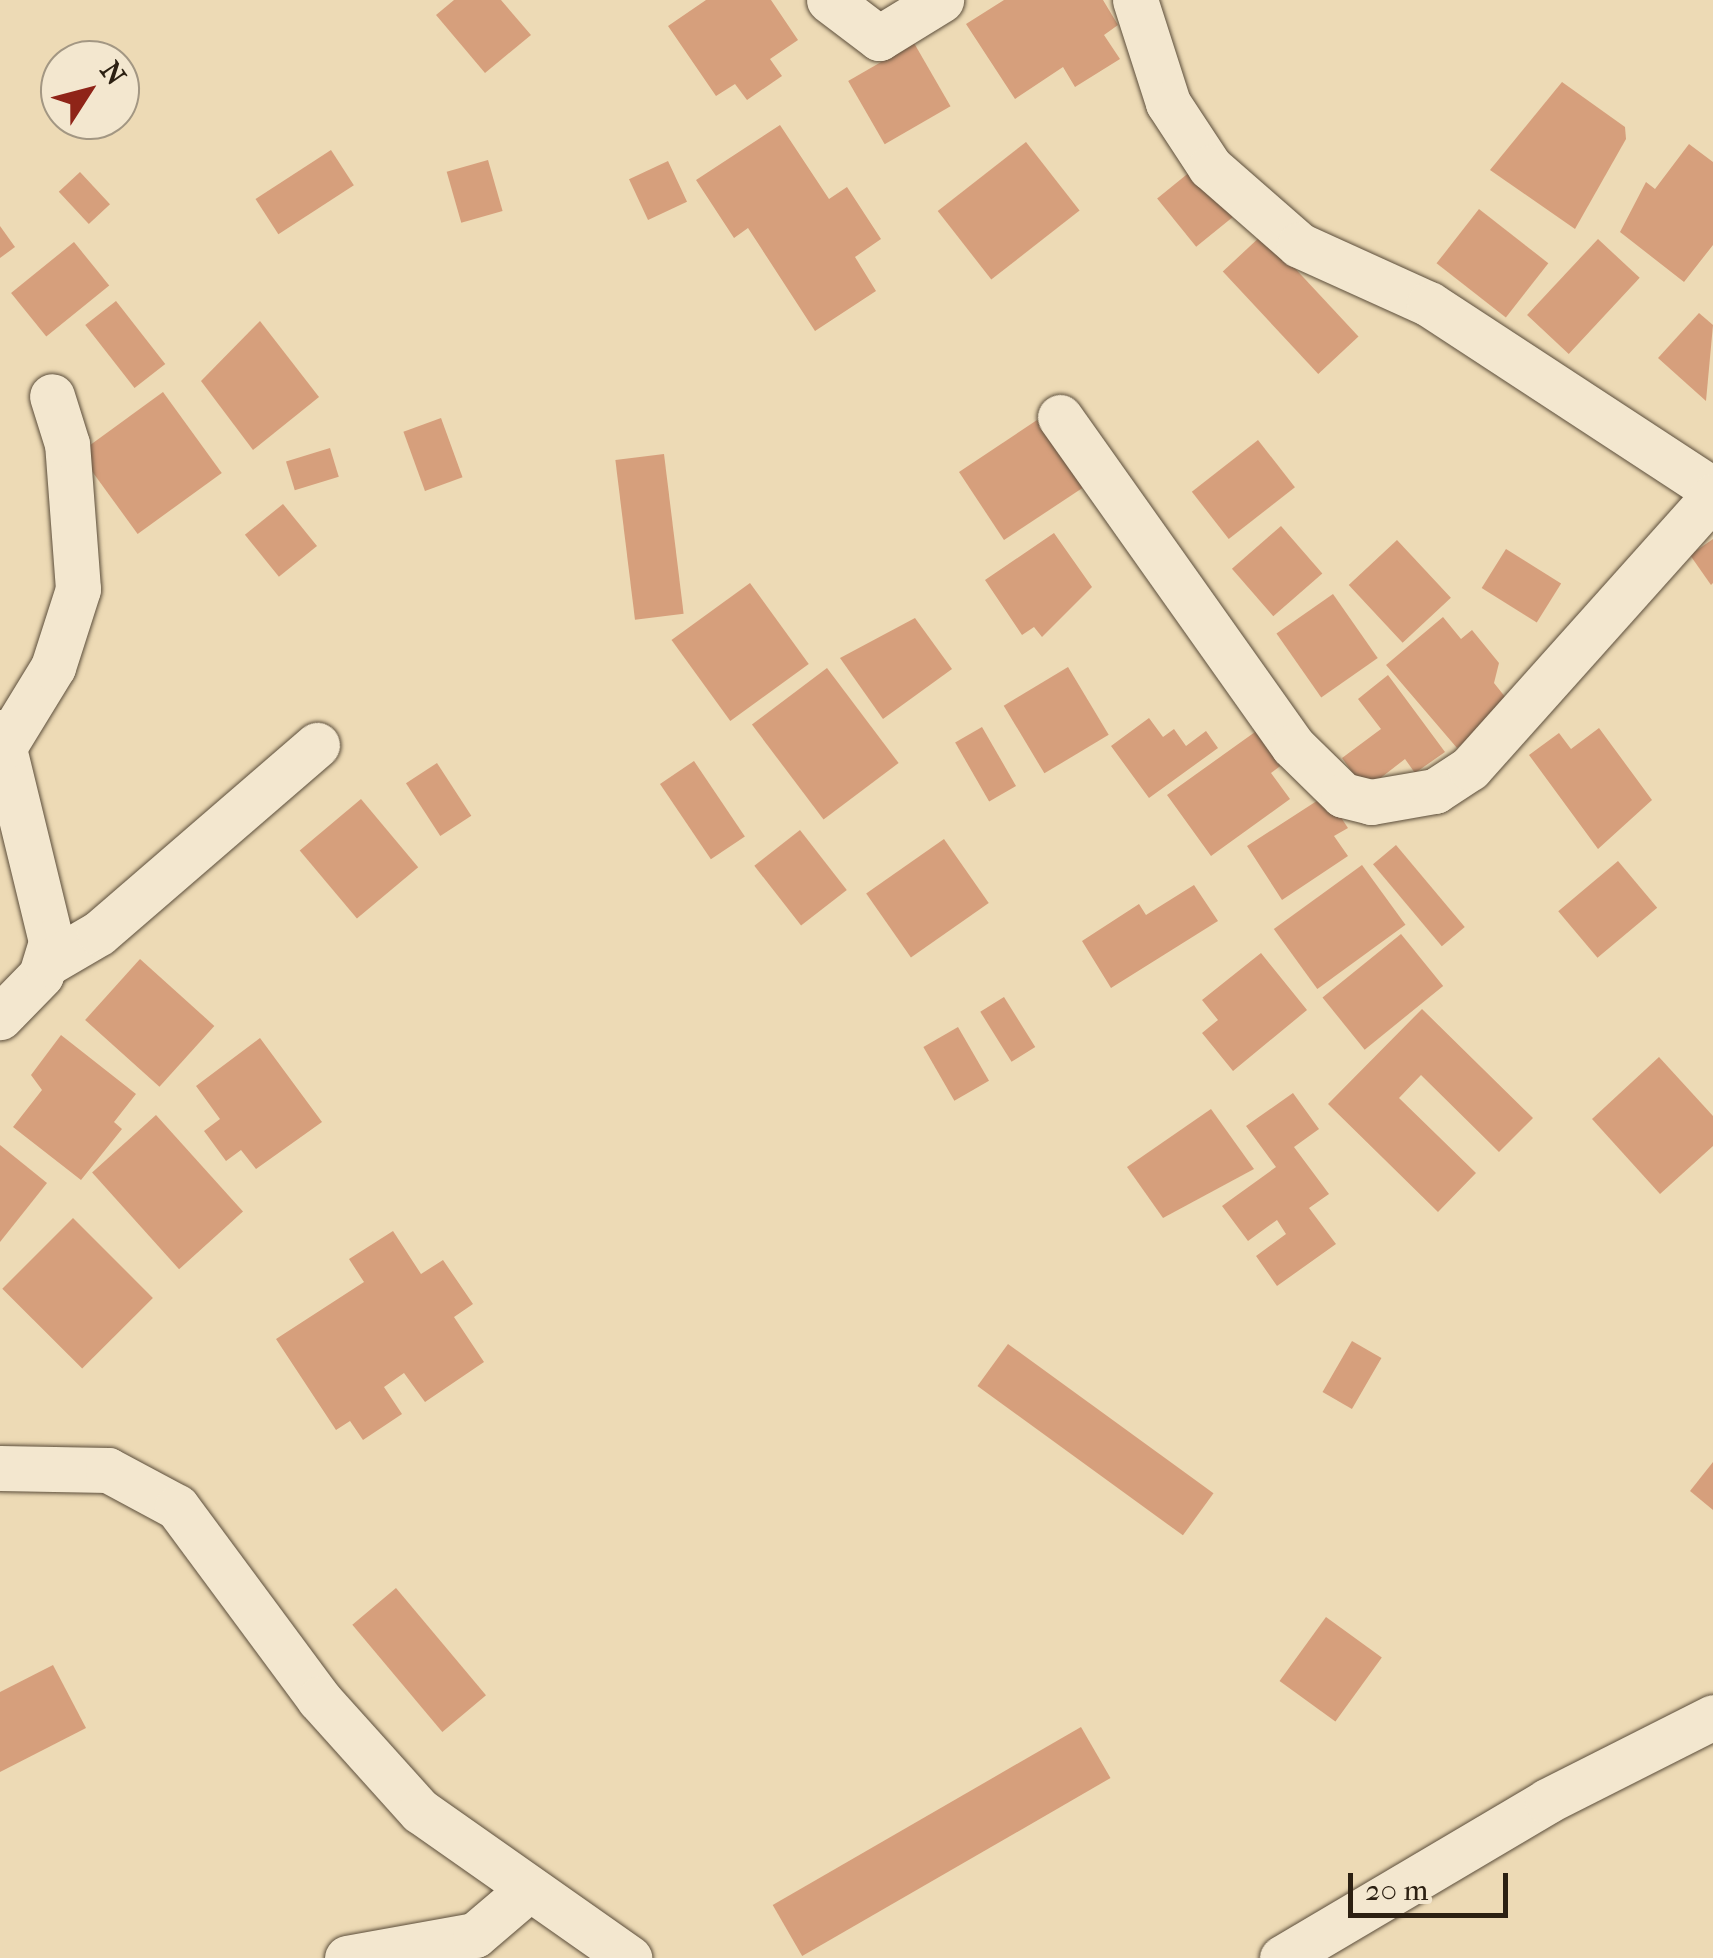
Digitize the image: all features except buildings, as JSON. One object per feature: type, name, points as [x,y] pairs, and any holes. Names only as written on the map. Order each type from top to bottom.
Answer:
[{"type":"street","points":[[829,0],[879,38],[941,0]]},
{"type":"street","points":[[1060,417],[1293,746],[1343,795],[1371,802],[1435,790],[1483,757],[1713,493],[1429,304],[1299,245],[1210,167],[1168,103],[1135,0]]},
{"type":"street","points":[[46,964],[51,942],[2,740],[53,668],[78,590],[67,444],[52,396]]},
{"type":"street","points":[[0,1017],[46,964],[99,933],[317,745]]},
{"type":"street","points":[[0,1468],[108,1470],[178,1507],[370,1758],[420,1810],[629,1958]]},
{"type":"street","points":[[1301,1953],[1546,1801],[1713,1717]]},
{"type":"street","points":[[346,1958],[475,1935],[529,1889]]}]
